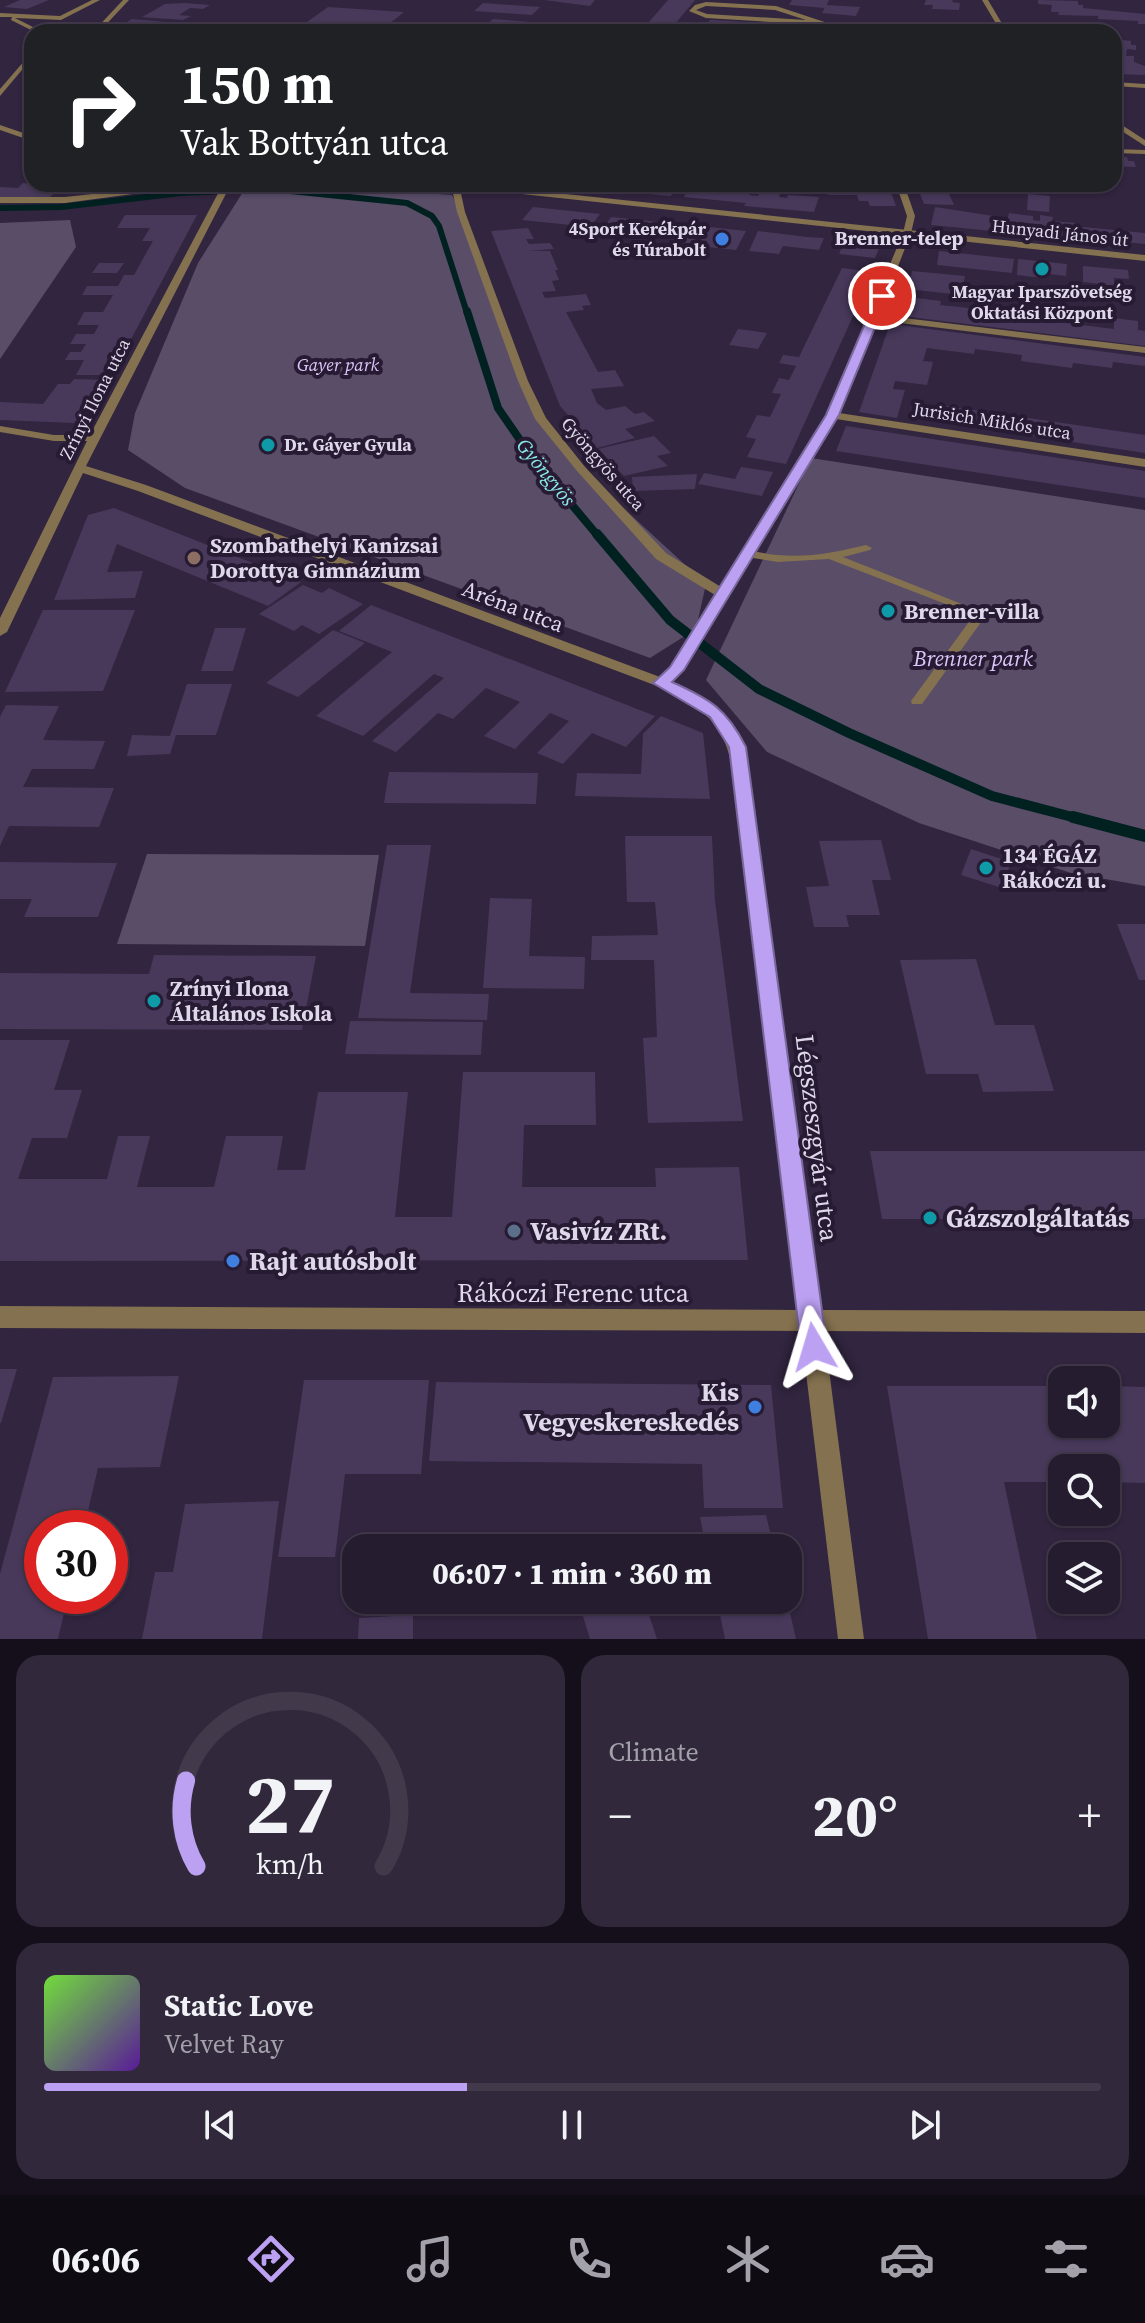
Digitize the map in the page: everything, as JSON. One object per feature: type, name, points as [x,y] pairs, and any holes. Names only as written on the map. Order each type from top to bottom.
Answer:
[{"type":"street","points":[[56,24],[77,0]]},
{"type":"street","points":[[0,15],[61,18],[97,0]]},
{"type":"street","points":[[985,0],[999,24]]},
{"type":"street","points":[[820,23],[706,16],[692,11],[706,4],[776,8],[824,24]]},
{"type":"street","points":[[0,15],[51,8]]},
{"type":"street","points":[[0,15],[24,25]]},
{"type":"street","points":[[0,94],[24,66]]},
{"type":"street","points":[[1122,85],[1145,86]]},
{"type":"street","points":[[0,127],[24,136]]},
{"type":"street","points":[[1122,128],[1145,144]]},
{"type":"street","points":[[2,139],[24,139]]},
{"type":"street","points":[[1122,151],[1145,152]]},
{"type":"street","points":[[0,200],[65,200],[139,192]]},
{"type":"street","name":"Zrínyi Ilona utca","points":[[0,632],[94,438],[223,192]]},
{"type":"street","name":"Gyöngyös utca","points":[[457,192],[461,212],[523,381],[541,419],[581,469],[661,556],[723,594]]},
{"type":"street","name":"Hunyadi János út","points":[[529,192],[1145,258]]},
{"type":"street","points":[[662,683],[681,661],[833,415],[907,233],[911,216],[903,192]]},
{"type":"street","points":[[873,317],[1145,350]]},
{"type":"street","name":"Jurisich Miklós utca","points":[[833,415],[1145,463]]},
{"type":"street","points":[[0,429],[54,438],[94,438]]},
{"type":"street","name":"Aréna utca","points":[[80,468],[142,488],[662,683]]},
{"type":"street","name":"Légszeszgyár utca","points":[[662,683],[694,698],[716,713],[726,724],[737,747],[851,1639]]},
{"type":"street","name":"Rákóczi Ferenc utca","points":[[0,1317],[1145,1322]]},
{"type":"lane","points":[[104,24],[126,0]]},
{"type":"lane","points":[[747,554],[785,561],[833,557],[866,548]]},
{"type":"lane","points":[[833,557],[981,614],[917,701]]},
{"type":"green space","name":"Gayer park","points":[[243,192],[452,195],[464,217],[535,410],[582,470],[706,584],[696,629],[650,658],[185,488],[128,450],[135,413],[198,263]]},
{"type":"green space","points":[[70,220],[76,247],[0,359],[0,223]]},
{"type":"green space","name":"Brenner park","points":[[811,458],[1145,510],[1145,886],[1071,873],[919,823],[767,752],[706,680]]},
{"type":"green space","points":[[147,854],[379,855],[365,946],[117,944]]},
{"type":"building","points":[[20,0],[49,0],[27,9],[4,7]]},
{"type":"building","points":[[544,0],[595,0],[590,6]]},
{"type":"building","points":[[668,0],[695,0],[675,24],[649,22]]},
{"type":"building","points":[[792,0],[829,0],[825,8],[789,5]]},
{"type":"building","points":[[926,0],[953,0],[960,3],[959,10],[932,9],[933,5],[924,5]]},
{"type":"building","points":[[1038,0],[1078,1],[1083,8],[1145,14],[1145,24],[1098,19],[1098,16],[1058,15],[1059,12],[1051,12],[1052,5],[1038,4]]},
{"type":"building","points":[[483,3],[540,7],[532,15],[474,11]]},
{"type":"building","points":[[165,4],[210,5],[203,9],[190,8],[179,15],[191,16],[183,20],[142,17]]},
{"type":"building","points":[[826,5],[860,7],[856,16],[822,13]]},
{"type":"building","points":[[328,7],[404,12],[389,24],[304,24]]},
{"type":"building","points":[[132,19],[173,23],[171,24],[123,24]]},
{"type":"building","points":[[493,19],[554,24],[487,24]]},
{"type":"building","points":[[710,20],[771,24],[707,24]]},
{"type":"building","points":[[1122,40],[1136,45],[1136,50],[1127,49],[1126,56],[1134,56],[1134,62],[1145,66],[1145,75],[1122,74]]},
{"type":"building","points":[[1122,157],[1134,161],[1136,167],[1122,166]]},
{"type":"building","points":[[24,183],[24,192],[55,192],[48,199],[0,197],[0,187],[18,188]]},
{"type":"building","points":[[625,192],[673,192],[671,196]]},
{"type":"building","points":[[687,192],[750,192],[749,195],[758,196],[759,192],[781,192],[779,197],[819,197],[814,212],[684,197]]},
{"type":"building","points":[[827,192],[891,192],[896,206],[870,206],[868,201],[859,201],[857,195],[828,195]]},
{"type":"building","points":[[919,192],[949,194],[954,205],[924,204]]},
{"type":"building","points":[[1028,194],[1050,196],[1049,212],[1027,210]]},
{"type":"building","points":[[533,207],[600,214],[590,227],[522,220]]},
{"type":"building","points":[[935,207],[994,216],[992,231],[931,225]]},
{"type":"building","points":[[1009,213],[1033,216],[1033,220],[1040,221],[1040,215],[1053,217],[1052,221],[1077,223],[1075,237],[1004,232]]},
{"type":"building","points":[[125,215],[197,215],[112,375],[76,375],[84,360],[65,360],[70,352],[81,352],[86,344],[70,344],[76,334],[94,334],[99,325],[77,325],[84,312],[103,312],[113,295],[82,295],[87,286],[118,286],[124,275],[134,275],[153,241],[142,241],[150,228],[117,228]]},
{"type":"building","points":[[611,217],[667,223],[660,235],[603,229]]},
{"type":"building","points":[[681,225],[705,227],[696,244],[671,241]]},
{"type":"building","name":"4Sport Kerékpár és Túrabolt","points":[[709,227],[746,231],[736,250],[698,246]]},
{"type":"building","points":[[1083,227],[1145,233],[1145,244],[1083,238]]},
{"type":"building","points":[[528,228],[534,239],[526,239],[529,244],[550,243],[554,249],[528,251],[550,251],[558,270],[555,270],[559,280],[552,281],[556,291],[542,292],[545,298],[586,294],[591,305],[582,306],[584,310],[566,312],[598,372],[615,370],[624,386],[591,389],[597,403],[606,410],[625,406],[635,414],[644,412],[655,421],[625,429],[635,438],[597,448],[560,406],[491,231]]},
{"type":"building","points":[[758,231],[824,238],[819,250],[783,246],[779,254],[749,251]]},
{"type":"building","points":[[844,241],[880,246],[875,258],[839,254]]},
{"type":"building","points":[[939,251],[1014,259],[1012,273],[937,265]]},
{"type":"building","name":"Magyar Iparszövetség Oktatási Központ","points":[[1018,259],[1067,264],[1066,276],[1042,273],[1042,278],[1017,275]]},
{"type":"building","points":[[99,263],[124,263],[117,273],[92,273]]},
{"type":"building","points":[[1083,266],[1128,270],[1129,279],[1114,278],[1114,286],[1083,282]]},
{"type":"building","points":[[842,268],[873,272],[786,464],[747,457],[756,439],[746,437],[757,415],[770,417],[781,394],[772,393],[779,378],[789,380],[796,366],[779,363],[783,355],[799,357]]},
{"type":"building","points":[[912,271],[965,276],[961,295],[908,289]]},
{"type":"building","points":[[900,296],[941,301],[940,305],[987,310],[987,313],[1114,329],[1114,318],[1138,321],[1138,330],[1145,331],[1145,346],[894,315]]},
{"type":"building","points":[[890,324],[1145,357],[1145,366],[1113,362],[1112,368],[1073,363],[1072,368],[1021,361],[1022,355],[975,349],[974,354],[927,348],[923,361],[933,362],[927,385],[895,381],[893,389],[905,390],[897,418],[859,412]]},
{"type":"building","points":[[738,329],[767,333],[758,349],[729,345]]},
{"type":"building","points":[[74,379],[105,380],[74,423],[0,420],[0,402],[43,404],[58,384],[70,384]]},
{"type":"building","points":[[946,406],[1145,435],[1145,453],[941,422]]},
{"type":"building","points":[[846,426],[1145,471],[1145,498],[836,451]]},
{"type":"building","points":[[654,436],[671,453],[657,456],[668,466],[624,476],[598,449]]},
{"type":"building","points":[[741,467],[773,472],[762,496],[698,484],[704,473],[735,479]]},
{"type":"building","points":[[697,474],[695,489],[633,491],[632,477]]},
{"type":"building","name":"Szombathelyi Kanizsai Dorottya Gimnázium","points":[[114,508],[301,582],[268,606],[117,544],[107,572],[143,571],[135,598],[54,600],[88,515]]},
{"type":"building","points":[[303,585],[322,593],[329,588],[363,604],[319,634],[302,625],[294,631],[259,614]]},
{"type":"building","points":[[371,605],[655,716],[626,747],[592,733],[563,764],[537,753],[569,721],[550,713],[515,749],[484,736],[520,702],[486,688],[453,719],[438,713],[396,752],[372,741],[444,678],[434,674],[363,736],[316,716],[392,652],[339,631]]},
{"type":"building","points":[[43,610],[135,610],[103,691],[5,692]]},
{"type":"building","points":[[215,628],[246,628],[233,671],[201,671]]},
{"type":"building","points":[[333,630],[365,643],[298,697],[266,683]]},
{"type":"building","points":[[187,684],[232,684],[216,735],[176,735],[170,754],[127,756],[132,735],[170,736]]},
{"type":"building","points":[[6,705],[59,706],[43,740],[105,741],[94,769],[32,769],[23,787],[114,788],[99,827],[9,826],[0,846],[0,717]]},
{"type":"building","points":[[661,716],[703,733],[710,799],[575,796],[577,773],[641,774],[643,734]]},
{"type":"building","points":[[389,772],[538,773],[536,804],[384,803]]},
{"type":"building","points":[[625,836],[712,836],[715,901],[743,1121],[648,1123],[643,1038],[657,1037],[654,960],[591,960],[592,936],[658,935],[655,902],[627,902]]},
{"type":"building","points":[[881,840],[891,880],[872,880],[880,915],[846,915],[849,927],[814,927],[806,887],[829,886],[819,841]]},
{"type":"building","points":[[387,845],[431,845],[410,993],[489,994],[487,1020],[358,1018]]},
{"type":"building","name":"134 ÉGÁZ Rákóczi u.","points":[[971,849],[1011,862],[1002,888],[961,875]]},
{"type":"building","points":[[0,862],[117,863],[98,917],[24,917],[32,899],[0,899]]},
{"type":"building","points":[[490,898],[532,899],[529,956],[585,957],[584,989],[483,988]]},
{"type":"building","points":[[1117,924],[1145,924],[1145,980],[1139,980]]},
{"type":"building","name":"Zrínyi Ilona Általános Iskola","points":[[154,955],[316,956],[302,1030],[0,1029],[0,973],[149,974]]},
{"type":"building","points":[[976,959],[995,1025],[1034,1025],[1054,1091],[983,1092],[978,1074],[926,1074],[900,960]]},
{"type":"building","points":[[350,1021],[483,1022],[481,1055],[345,1054]]},
{"type":"building","points":[[0,1040],[70,1040],[54,1090],[82,1090],[67,1138],[32,1138],[18,1179],[107,1179],[118,1136],[150,1136],[137,1187],[214,1187],[226,1136],[283,1136],[277,1170],[305,1170],[318,1092],[408,1092],[395,1217],[452,1217],[463,1072],[595,1072],[596,1125],[524,1125],[522,1187],[656,1187],[655,1168],[739,1167],[748,1260],[0,1261]]},
{"type":"building","points":[[870,1151],[1145,1151],[1145,1219],[882,1219]]},
{"type":"building","points":[[0,1369],[17,1369],[1,1423],[0,1423]]},
{"type":"building","points":[[179,1376],[160,1467],[98,1468],[88,1510],[24,1510],[24,1614],[64,1614],[58,1639],[0,1639],[0,1574],[53,1377]]},
{"type":"building","points":[[304,1380],[429,1380],[421,1474],[345,1474],[335,1557],[278,1557]]},
{"type":"building","points":[[436,1382],[771,1385],[783,1508],[704,1508],[702,1464],[429,1461]]},
{"type":"building","points":[[887,1386],[1048,1386],[1048,1438],[1120,1438],[1120,1386],[1145,1387],[1145,1483],[1120,1482],[1120,1454],[1048,1454],[1048,1482],[1004,1482],[1037,1639],[928,1639]]},
{"type":"building","points":[[279,1501],[262,1639],[142,1639],[155,1572],[173,1572],[185,1504]]},
{"type":"building","points":[[766,1515],[771,1534],[703,1534],[700,1517]]},
{"type":"building","points":[[582,1614],[649,1614],[657,1639],[590,1639]]},
{"type":"building","points":[[720,1614],[790,1614],[796,1639],[725,1639]]},
{"type":"building","points":[[413,1615],[413,1639],[358,1639],[359,1618]]},
{"type":"waterway","name":"Gyöngyös","points":[[0,208],[61,207],[204,192]]},
{"type":"waterway","name":"Gyöngyös","points":[[300,192],[407,203],[432,216],[439,226],[467,313]]},
{"type":"waterway","name":"Gyöngyös","points":[[467,311],[498,408],[531,456],[598,536]]},
{"type":"waterway","name":"Gyöngyös","points":[[597,534],[670,620],[759,689],[849,733],[992,796],[1080,819]]},
{"type":"waterway","name":"Gyöngyös","points":[[1073,817],[1145,836]]},
{"type":"place","name":"4Sport Kerékpár és Túrabolt","points":[[722,239]]},
{"type":"place","name":"Magyar Iparszövetség Oktatási Központ","points":[[1042,269]]},
{"type":"place","name":"Dr. Gáyer Gyula","points":[[268,445]]},
{"type":"place","name":"Szombathelyi Kanizsai Dorottya Gimnázium","points":[[194,558]]},
{"type":"place","name":"Brenner-villa","points":[[888,611]]},
{"type":"place","name":"134 ÉGÁZ Rákóczi u.","points":[[986,868]]},
{"type":"place","name":"Zrínyi Ilona Általános Iskola","points":[[154,1001]]},
{"type":"place","name":"Gázszolgáltatás","points":[[930,1218]]},
{"type":"place","name":"Vasivíz ZRt.","points":[[514,1231]]},
{"type":"place","name":"Rajt autósbolt","points":[[233,1261]]},
{"type":"place","name":"Kis Vegyeskereskedés","points":[[755,1407]]},
{"type":"district","name":"Brenner-telep","points":[[899,238]]},
{"type":"route","points":[[814,1347],[742,768],[733,736],[716,713],[694,698],[662,683],[676,670],[833,415],[882,296]]}]
